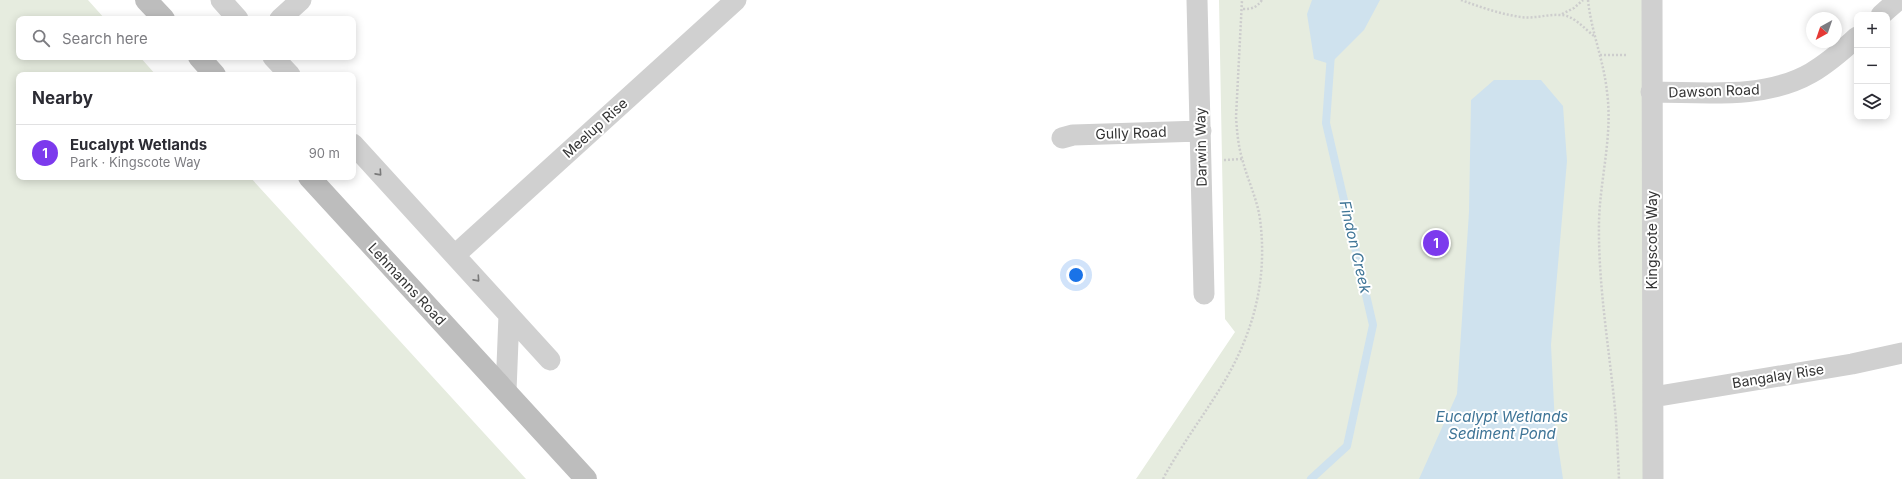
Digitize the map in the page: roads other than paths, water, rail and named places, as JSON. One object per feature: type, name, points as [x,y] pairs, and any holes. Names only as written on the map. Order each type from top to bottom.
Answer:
[{"type":"street","points":[[146,0],[161,16]]},
{"type":"street","points":[[221,0],[235,16]]},
{"type":"street","points":[[283,16],[301,0]]},
{"type":"street","name":"Meelup Rise","points":[[455,255],[736,0]]},
{"type":"street","name":"Darwin Way","points":[[1197,0],[1204,294]]},
{"type":"street","name":"Kingscote Way","points":[[1652,0],[1653,479]]},
{"type":"street","points":[[1884,12],[1898,0]]},
{"type":"street","name":"Dawson Road","points":[[1651,92],[1733,92],[1761,90],[1784,85],[1811,73],[1835,57],[1854,40]]},
{"type":"street","points":[[202,60],[212,72]]},
{"type":"street","points":[[276,60],[287,72]]},
{"type":"street","name":"Gully Road","points":[[1062,138],[1072,135],[1201,131]]},
{"type":"street","points":[[356,147],[550,360]]},
{"type":"street","name":"Lehmanns Road","points":[[312,180],[586,479]]},
{"type":"street","points":[[506,392],[509,315]]},
{"type":"street","name":"Bangalay Rise","points":[[1652,397],[1852,364],[1902,353]]},
{"type":"water","points":[[1312,0],[1380,0],[1364,30],[1330,64],[1314,59],[1307,14]]},
{"type":"water","name":"Eucalypt Wetlands Sediment Pond","points":[[1494,80],[1541,80],[1563,106],[1567,161],[1551,345],[1555,425],[1563,479],[1419,479],[1457,394],[1469,212],[1471,100]]},
{"type":"waterway","name":"Findon Creek","points":[[1311,479],[1347,446],[1373,325],[1326,123],[1331,54]]},
{"type":"place","name":"Eucalypt Wetlands","points":[[1436,243]]}]
